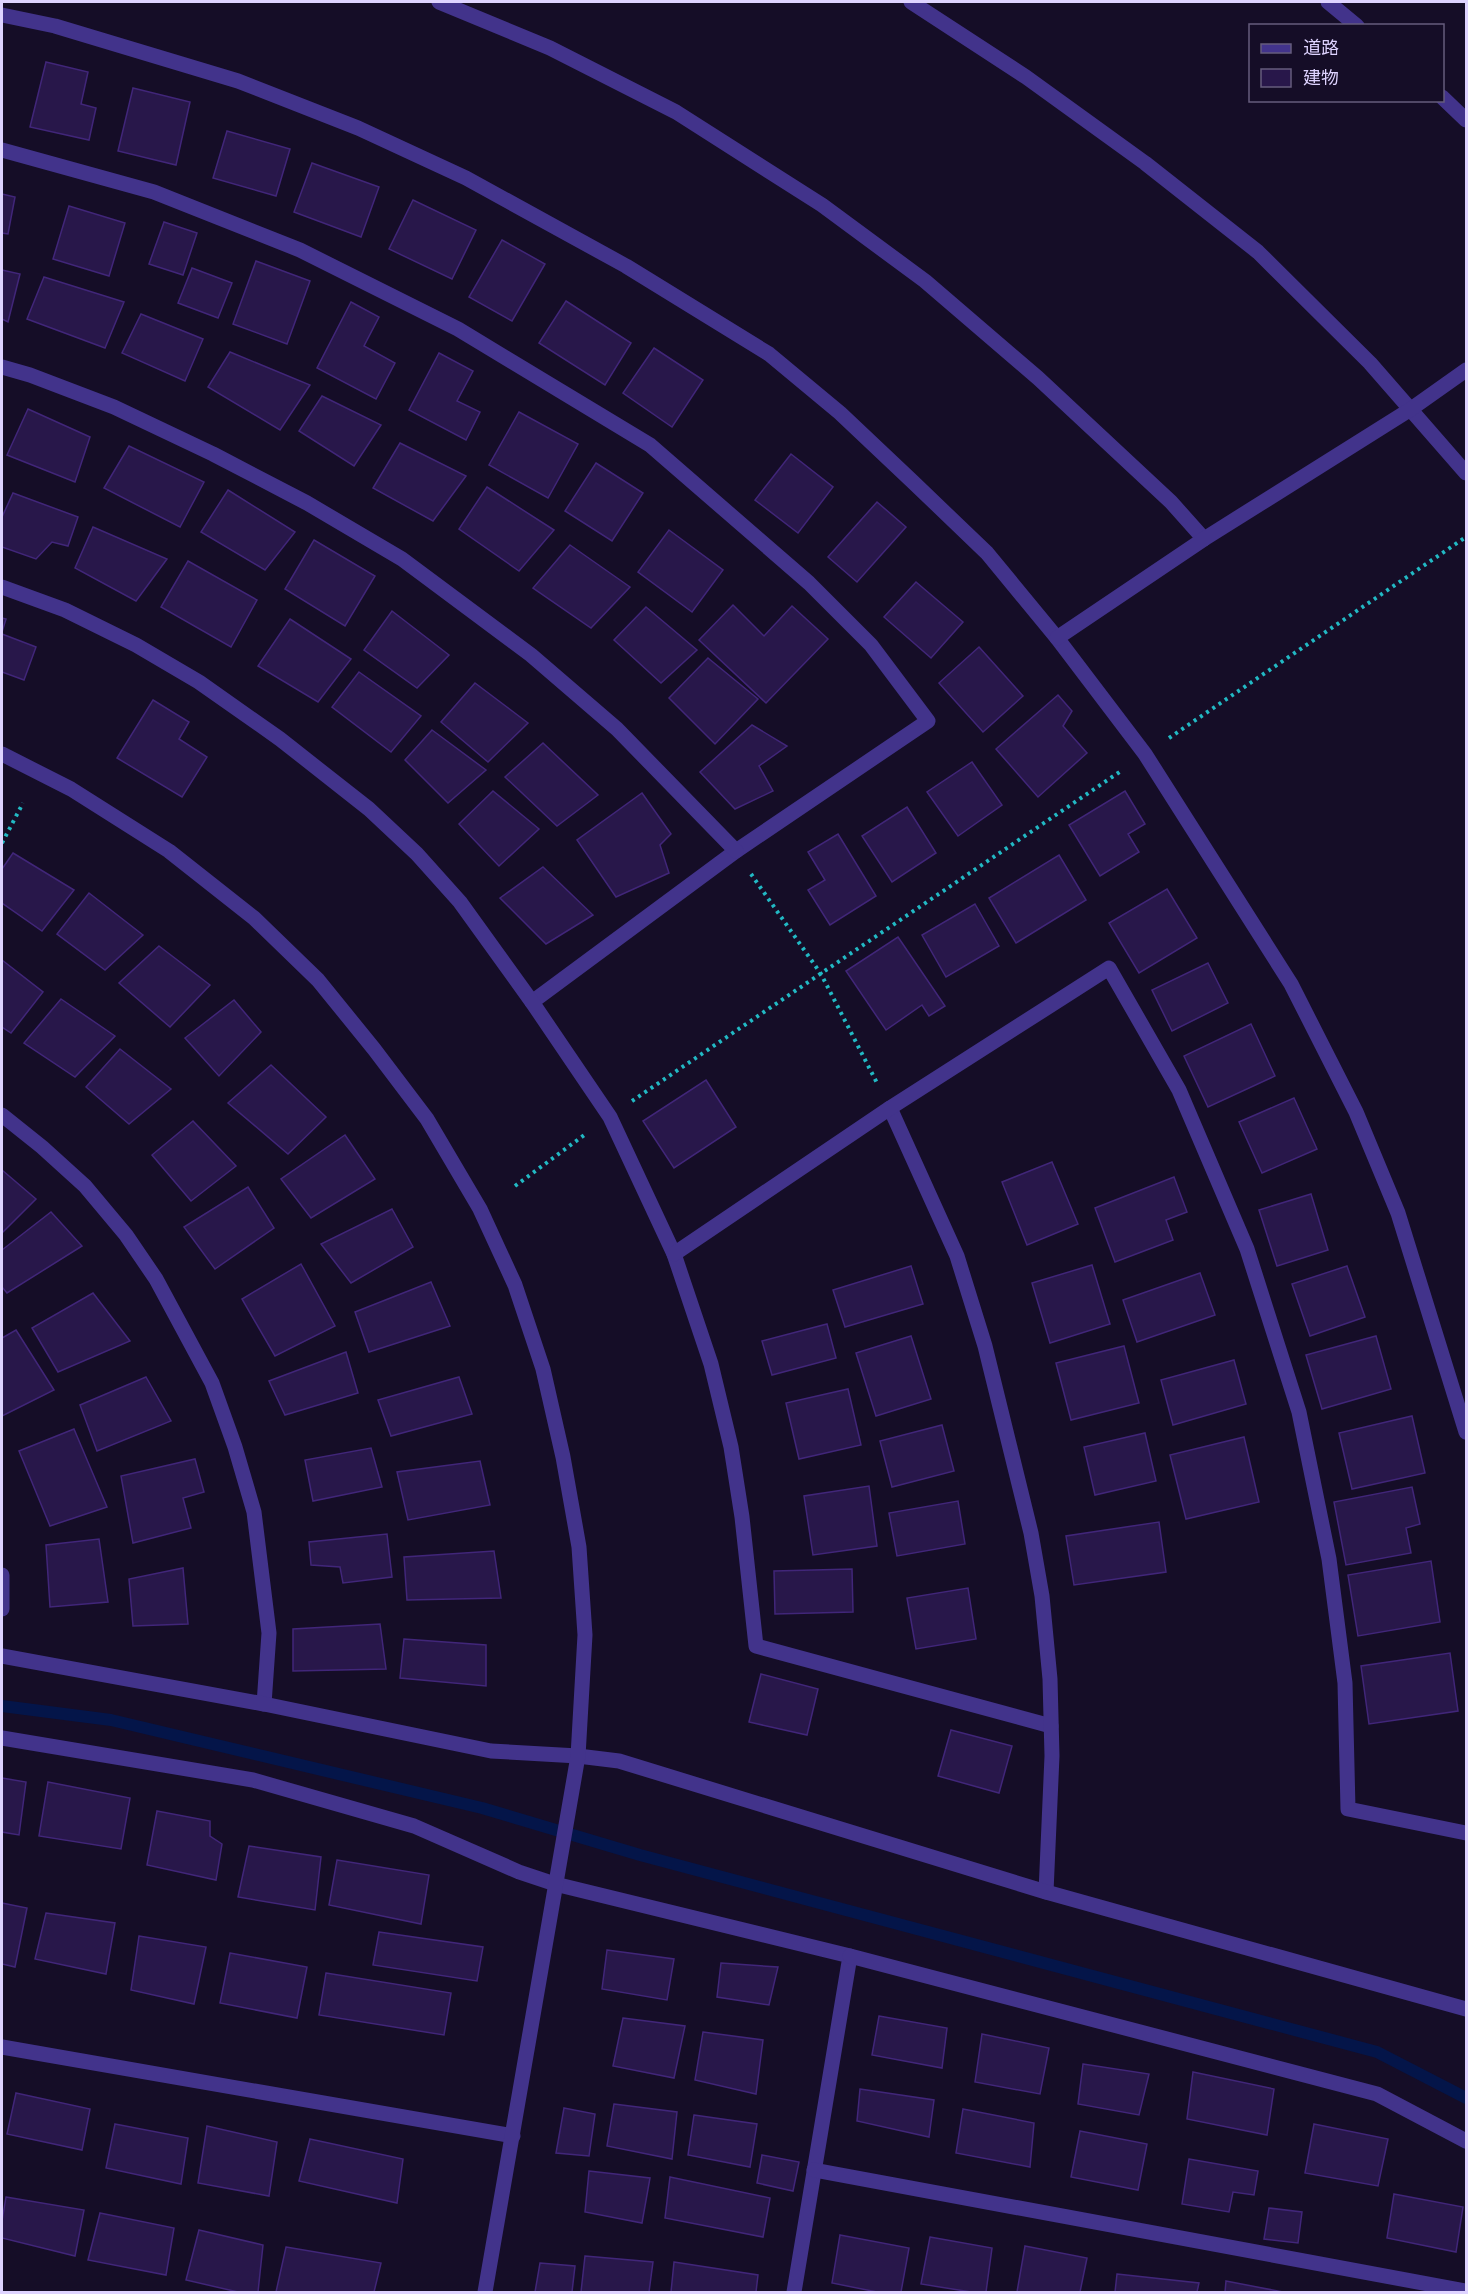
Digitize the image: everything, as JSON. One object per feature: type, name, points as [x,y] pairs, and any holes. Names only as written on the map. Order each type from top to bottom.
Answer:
[{"type":"street","points":[[439,2],[550,48],[676,112],[822,205],[925,281],[1038,378],[1171,502],[1204,539]]},
{"type":"street","points":[[911,2],[1026,77],[1144,163],[1258,252],[1370,363],[1467,473]]},
{"type":"street","points":[[1328,2],[1355,24]]},
{"type":"street","points":[[2,15],[55,26],[238,81],[358,128],[466,178],[626,266],[769,354],[840,413],[987,553],[1057,638],[1145,754],[1291,984],[1356,1112],[1398,1213],[1467,1432]]},
{"type":"street","points":[[1444,98],[1467,120]]},
{"type":"street","points":[[2,150],[165,196],[300,250],[458,329],[650,445],[809,583],[871,645],[927,721],[736,851],[532,1002]]},
{"type":"street","points":[[2,367],[30,375],[114,407],[213,454],[307,503],[402,559],[531,655],[617,729],[736,851]]},
{"type":"street","points":[[1057,638],[1204,539],[1411,409],[1467,370]]},
{"type":"street","points":[[2,587],[65,610],[136,645],[199,682],[289,746],[369,809],[417,854],[460,902],[532,1002],[610,1117],[674,1254],[711,1364],[731,1447],[742,1517],[756,1646],[1051,1726]]},
{"type":"street","points":[[2,754],[71,789],[169,851],[254,918],[318,980],[427,1119],[480,1209],[515,1285],[543,1369],[579,1547],[585,1635],[578,1756],[485,2292]]},
{"type":"street","points":[[674,1254],[890,1108],[1109,968],[1179,1090],[1247,1249],[1299,1412],[1329,1559],[1345,1683],[1348,1809],[1467,1833]]},
{"type":"street","points":[[890,1108],[957,1256],[985,1346],[1031,1533],[1042,1596],[1050,1679],[1051,1726],[1046,1892]]},
{"type":"street","points":[[2,1115],[85,1186],[126,1234],[156,1279],[212,1383],[235,1447],[254,1512],[269,1633],[264,1704]]},
{"type":"street","points":[[2,1575],[2,1609]]},
{"type":"street","points":[[2,1656],[264,1704],[491,1751],[619,1761],[1046,1892],[1467,2009]]},
{"type":"street","points":[[2,1738],[253,1780],[414,1826],[519,1872],[555,1884],[850,1956],[1377,2094],[1467,2141]]},
{"type":"street","points":[[794,2292],[850,1956]]},
{"type":"street","points":[[2,2047],[513,2136]]},
{"type":"street","points":[[814,2170],[1467,2291]]},
{"type":"path","points":[[515,1186],[610,1117],[1467,537]]},
{"type":"path","points":[[2,843],[23,803]]},
{"type":"path","points":[[736,851],[821,974],[890,1108]]},
{"type":"building","points":[[46,62],[88,72],[81,104],[96,108],[89,140],[30,127]]},
{"type":"building","points":[[133,88],[190,102],[176,165],[118,151]]},
{"type":"building","points":[[227,131],[290,149],[276,196],[213,178]]},
{"type":"building","points":[[312,163],[379,187],[361,237],[294,212]]},
{"type":"building","points":[[2,194],[15,197],[8,234],[2,233]]},
{"type":"building","points":[[413,200],[476,230],[452,279],[389,249]]},
{"type":"building","points":[[69,206],[125,223],[109,276],[53,259]]},
{"type":"building","points":[[164,222],[197,233],[183,275],[149,264]]},
{"type":"building","points":[[502,240],[545,264],[512,321],[469,297]]},
{"type":"building","points":[[256,261],[310,281],[287,344],[233,324]]},
{"type":"building","points":[[192,268],[232,283],[218,318],[178,303]]},
{"type":"building","points":[[2,270],[20,274],[8,322],[2,319]]},
{"type":"building","points":[[44,277],[124,302],[105,348],[27,319]]},
{"type":"building","points":[[566,301],[631,343],[605,385],[539,343]]},
{"type":"building","points":[[351,302],[379,317],[364,346],[395,363],[376,399],[317,368]]},
{"type":"building","points":[[141,314],[203,339],[185,381],[122,353]]},
{"type":"building","points":[[654,348],[703,380],[672,427],[623,393]]},
{"type":"building","points":[[230,352],[310,385],[280,430],[208,387]]},
{"type":"building","points":[[439,353],[473,371],[457,401],[480,412],[466,440],[409,410]]},
{"type":"building","points":[[322,396],[381,425],[354,466],[299,431]]},
{"type":"building","points":[[28,409],[90,437],[75,482],[7,455]]},
{"type":"building","points":[[519,412],[578,444],[548,498],[489,465]]},
{"type":"building","points":[[400,443],[466,476],[433,521],[373,488]]},
{"type":"building","points":[[129,446],[204,482],[180,527],[104,488]]},
{"type":"building","points":[[791,454],[833,487],[798,533],[755,500]]},
{"type":"building","points":[[596,463],[643,493],[612,541],[565,511]]},
{"type":"building","points":[[487,487],[554,530],[519,571],[459,529]]},
{"type":"building","points":[[228,490],[295,532],[265,570],[201,532]]},
{"type":"building","points":[[13,493],[78,517],[68,546],[52,542],[36,559],[2,547],[2,517]]},
{"type":"building","points":[[877,502],[906,527],[857,582],[828,557]]},
{"type":"building","points":[[93,527],[167,559],[136,601],[75,568]]},
{"type":"building","points":[[669,530],[723,570],[692,612],[638,572]]},
{"type":"building","points":[[314,540],[375,576],[345,626],[285,589]]},
{"type":"building","points":[[570,545],[630,587],[591,628],[533,588]]},
{"type":"building","points":[[188,561],[257,600],[231,647],[161,607]]},
{"type":"building","points":[[916,582],[963,622],[931,658],[884,617]]},
{"type":"building","points":[[733,605],[764,636],[792,606],[828,639],[766,703],[699,640]]},
{"type":"building","points":[[646,607],[697,650],[661,683],[614,640]]},
{"type":"building","points":[[392,611],[449,655],[417,688],[364,650]]},
{"type":"building","points":[[2,618],[6,619],[2,632]]},
{"type":"building","points":[[290,619],[351,659],[318,702],[258,666]]},
{"type":"building","points":[[2,634],[36,647],[24,680],[2,672]]},
{"type":"building","points":[[979,647],[1023,696],[983,732],[939,683]]},
{"type":"building","points":[[708,658],[758,699],[715,744],[669,698]]},
{"type":"building","points":[[359,672],[421,716],[391,752],[332,707]]},
{"type":"building","points":[[475,683],[528,723],[488,762],[441,722]]},
{"type":"building","points":[[1058,695],[1072,711],[1063,726],[1087,753],[1038,797],[996,749]]},
{"type":"building","points":[[153,700],[189,722],[179,739],[207,757],[182,797],[117,758]]},
{"type":"building","points":[[752,725],[787,746],[759,766],[773,791],[735,809],[700,772]]},
{"type":"building","points":[[432,730],[486,770],[448,803],[405,760]]},
{"type":"building","points":[[543,743],[598,795],[557,826],[505,777]]},
{"type":"building","points":[[972,762],[1002,805],[958,836],[927,792]]},
{"type":"building","points":[[493,791],[539,829],[499,866],[459,824]]},
{"type":"building","points":[[1125,791],[1145,824],[1128,834],[1139,852],[1100,876],[1069,825]]},
{"type":"building","points":[[642,793],[671,834],[660,845],[669,873],[616,897],[577,840]]},
{"type":"building","points":[[907,807],[936,853],[892,882],[862,836]]},
{"type":"building","points":[[838,834],[876,896],[830,925],[808,890],[825,880],[808,852]]},
{"type":"building","points":[[13,853],[74,890],[42,931],[2,903],[2,869]]},
{"type":"building","points":[[1059,855],[1086,900],[1016,943],[989,898]]},
{"type":"building","points":[[543,867],[593,915],[546,944],[500,898]]},
{"type":"building","points":[[1167,889],[1197,938],[1139,973],[1109,923]]},
{"type":"building","points":[[89,893],[143,935],[105,970],[57,934]]},
{"type":"building","points":[[975,904],[999,946],[946,977],[922,935]]},
{"type":"building","points":[[898,937],[945,1006],[929,1016],[922,1005],[886,1030],[846,971]]},
{"type":"building","points":[[159,946],[210,985],[170,1027],[119,983]]},
{"type":"building","points":[[2,960],[43,992],[11,1033],[2,1027]]},
{"type":"building","points":[[1208,963],[1228,1003],[1172,1031],[1152,990]]},
{"type":"building","points":[[61,999],[115,1036],[75,1077],[24,1043]]},
{"type":"building","points":[[234,1000],[261,1032],[219,1076],[185,1038]]},
{"type":"building","points":[[1251,1024],[1275,1076],[1208,1107],[1184,1056]]},
{"type":"building","points":[[120,1049],[171,1089],[129,1124],[86,1087]]},
{"type":"building","points":[[271,1065],[326,1117],[288,1154],[228,1103]]},
{"type":"building","points":[[706,1080],[736,1127],[674,1168],[643,1121]]},
{"type":"building","points":[[1294,1098],[1317,1149],[1262,1173],[1239,1122]]},
{"type":"building","points":[[193,1121],[236,1166],[191,1201],[152,1155]]},
{"type":"building","points":[[345,1135],[375,1179],[311,1218],[281,1179]]},
{"type":"building","points":[[1052,1162],[1078,1224],[1027,1245],[1002,1182]]},
{"type":"building","points":[[2,1170],[36,1199],[2,1233]]},
{"type":"building","points":[[1174,1177],[1187,1212],[1166,1220],[1173,1240],[1115,1262],[1095,1208]]},
{"type":"building","points":[[248,1187],[274,1228],[215,1269],[184,1227]]},
{"type":"building","points":[[1311,1194],[1328,1250],[1277,1266],[1259,1210]]},
{"type":"building","points":[[392,1209],[413,1247],[351,1283],[321,1244]]},
{"type":"building","points":[[51,1212],[82,1246],[7,1293],[2,1287],[2,1250]]},
{"type":"building","points":[[301,1264],[335,1326],[275,1356],[242,1299]]},
{"type":"building","points":[[1092,1265],[1110,1324],[1050,1343],[1032,1283]]},
{"type":"building","points":[[911,1266],[923,1304],[845,1327],[833,1290]]},
{"type":"building","points":[[1347,1266],[1365,1317],[1310,1336],[1292,1284]]},
{"type":"building","points":[[1200,1273],[1215,1315],[1137,1342],[1123,1300]]},
{"type":"building","points":[[431,1282],[450,1326],[369,1352],[355,1312]]},
{"type":"building","points":[[93,1293],[130,1341],[58,1372],[32,1328]]},
{"type":"building","points":[[827,1324],[836,1358],[772,1375],[762,1341]]},
{"type":"building","points":[[16,1330],[54,1390],[2,1416],[2,1338]]},
{"type":"building","points":[[911,1336],[931,1399],[876,1416],[856,1353]]},
{"type":"building","points":[[1376,1336],[1391,1389],[1322,1409],[1306,1355]]},
{"type":"building","points":[[1124,1346],[1139,1403],[1071,1420],[1056,1363]]},
{"type":"building","points":[[346,1352],[358,1393],[285,1415],[269,1381]]},
{"type":"building","points":[[1234,1360],[1246,1404],[1173,1425],[1161,1380]]},
{"type":"building","points":[[146,1377],[171,1421],[97,1451],[80,1405]]},
{"type":"building","points":[[459,1377],[472,1414],[391,1436],[378,1400]]},
{"type":"building","points":[[848,1389],[861,1445],[799,1459],[786,1403]]},
{"type":"building","points":[[1412,1416],[1425,1473],[1352,1489],[1339,1433]]},
{"type":"building","points":[[942,1425],[954,1471],[892,1487],[880,1441]]},
{"type":"building","points":[[74,1429],[107,1507],[50,1526],[19,1451]]},
{"type":"building","points":[[1145,1433],[1156,1481],[1095,1495],[1084,1447]]},
{"type":"building","points":[[1244,1437],[1259,1502],[1186,1519],[1170,1455]]},
{"type":"building","points":[[371,1448],[382,1487],[313,1501],[305,1460]]},
{"type":"building","points":[[195,1459],[204,1492],[183,1498],[191,1528],[133,1543],[121,1476]]},
{"type":"building","points":[[480,1461],[490,1505],[408,1520],[397,1472]]},
{"type":"building","points":[[869,1486],[877,1546],[813,1555],[804,1496]]},
{"type":"building","points":[[1412,1487],[1420,1524],[1406,1528],[1411,1553],[1346,1565],[1334,1502]]},
{"type":"building","points":[[958,1501],[965,1544],[897,1556],[889,1513]]},
{"type":"building","points":[[1159,1522],[1166,1572],[1074,1585],[1066,1536]]},
{"type":"building","points":[[387,1534],[392,1577],[343,1583],[340,1567],[311,1565],[309,1542]]},
{"type":"building","points":[[99,1539],[108,1602],[50,1607],[46,1545]]},
{"type":"building","points":[[494,1551],[501,1598],[407,1600],[404,1557]]},
{"type":"building","points":[[1431,1561],[1440,1622],[1358,1636],[1348,1575]]},
{"type":"building","points":[[183,1568],[188,1624],[133,1626],[129,1579]]},
{"type":"building","points":[[852,1569],[853,1612],[775,1614],[774,1571]]},
{"type":"building","points":[[968,1588],[976,1639],[916,1649],[907,1598]]},
{"type":"building","points":[[380,1624],[386,1669],[293,1671],[293,1629]]},
{"type":"building","points":[[404,1639],[486,1645],[486,1686],[400,1678]]},
{"type":"building","points":[[1450,1653],[1458,1711],[1369,1724],[1361,1666]]},
{"type":"building","points":[[761,1674],[818,1689],[807,1735],[749,1722]]},
{"type":"building","points":[[951,1730],[1012,1746],[999,1793],[938,1776]]},
{"type":"building","points":[[2,1778],[26,1782],[19,1835],[2,1832]]},
{"type":"building","points":[[48,1782],[130,1798],[121,1849],[39,1836]]},
{"type":"building","points":[[157,1811],[210,1821],[210,1836],[222,1844],[216,1880],[147,1865]]},
{"type":"building","points":[[249,1846],[321,1857],[315,1910],[238,1897]]},
{"type":"building","points":[[337,1860],[429,1875],[421,1924],[329,1905]]},
{"type":"building","points":[[2,1903],[27,1908],[15,1967],[2,1964]]},
{"type":"building","points":[[46,1913],[115,1923],[106,1974],[35,1959]]},
{"type":"building","points":[[379,1932],[483,1947],[477,1981],[373,1965]]},
{"type":"building","points":[[139,1936],[206,1947],[194,2004],[131,1990]]},
{"type":"building","points":[[607,1950],[674,1959],[667,2000],[602,1989]]},
{"type":"building","points":[[230,1953],[307,1967],[297,2018],[220,2003]]},
{"type":"building","points":[[721,1963],[778,1967],[769,2005],[717,1997]]},
{"type":"building","points":[[326,1973],[451,1993],[444,2035],[319,2015]]},
{"type":"building","points":[[879,2016],[947,2028],[942,2068],[872,2055]]},
{"type":"building","points":[[623,2018],[685,2026],[674,2078],[613,2066]]},
{"type":"building","points":[[703,2032],[763,2040],[756,2094],[695,2080]]},
{"type":"building","points":[[982,2034],[1049,2048],[1040,2094],[975,2082]]},
{"type":"building","points":[[1083,2064],[1149,2074],[1139,2115],[1078,2104]]},
{"type":"building","points":[[1193,2072],[1274,2089],[1267,2135],[1187,2119]]},
{"type":"building","points":[[860,2089],[934,2100],[929,2137],[857,2121]]},
{"type":"building","points":[[16,2093],[90,2109],[82,2150],[7,2134]]},
{"type":"building","points":[[614,2104],[677,2112],[672,2159],[607,2146]]},
{"type":"building","points":[[564,2108],[595,2114],[589,2156],[556,2153]]},
{"type":"building","points":[[963,2109],[1034,2123],[1030,2167],[956,2153]]},
{"type":"building","points":[[694,2115],[757,2124],[750,2167],[688,2155]]},
{"type":"building","points":[[115,2124],[188,2138],[181,2184],[106,2168]]},
{"type":"building","points":[[1314,2124],[1388,2139],[1378,2186],[1305,2173]]},
{"type":"building","points":[[207,2126],[277,2142],[269,2196],[198,2183]]},
{"type":"building","points":[[1080,2131],[1147,2144],[1138,2190],[1071,2177]]},
{"type":"building","points":[[310,2139],[403,2159],[397,2203],[299,2181]]},
{"type":"building","points":[[762,2155],[799,2162],[793,2191],[757,2183]]},
{"type":"building","points":[[1189,2159],[1258,2171],[1254,2195],[1233,2192],[1229,2212],[1182,2204]]},
{"type":"building","points":[[589,2171],[650,2178],[642,2223],[585,2212]]},
{"type":"building","points":[[670,2177],[770,2198],[763,2237],[665,2218]]},
{"type":"building","points":[[1394,2194],[1463,2207],[1456,2252],[1387,2238]]},
{"type":"building","points":[[6,2197],[84,2210],[75,2256],[2,2238]]},
{"type":"building","points":[[1269,2208],[1302,2212],[1298,2243],[1264,2239]]},
{"type":"building","points":[[100,2213],[174,2228],[166,2275],[88,2260]]},
{"type":"building","points":[[199,2230],[263,2245],[258,2292],[238,2292],[186,2280]]},
{"type":"building","points":[[840,2235],[909,2248],[901,2292],[877,2292],[832,2283]]},
{"type":"building","points":[[930,2237],[992,2248],[986,2292],[971,2292],[921,2284]]},
{"type":"building","points":[[1025,2246],[1087,2258],[1080,2292],[1017,2292]]},
{"type":"building","points":[[286,2247],[381,2263],[374,2292],[276,2292]]},
{"type":"building","points":[[585,2256],[653,2262],[649,2292],[581,2292]]},
{"type":"building","points":[[674,2262],[758,2275],[756,2292],[671,2292]]},
{"type":"building","points":[[540,2263],[575,2266],[572,2292],[535,2292]]},
{"type":"building","points":[[1117,2274],[1199,2283],[1197,2292],[1115,2292]]},
{"type":"building","points":[[1226,2281],[1283,2292],[1225,2292]]},
{"type":"waterway","points":[[2,1706],[111,1720],[482,1808],[640,1855],[1377,2052],[1466,2098]]}]
